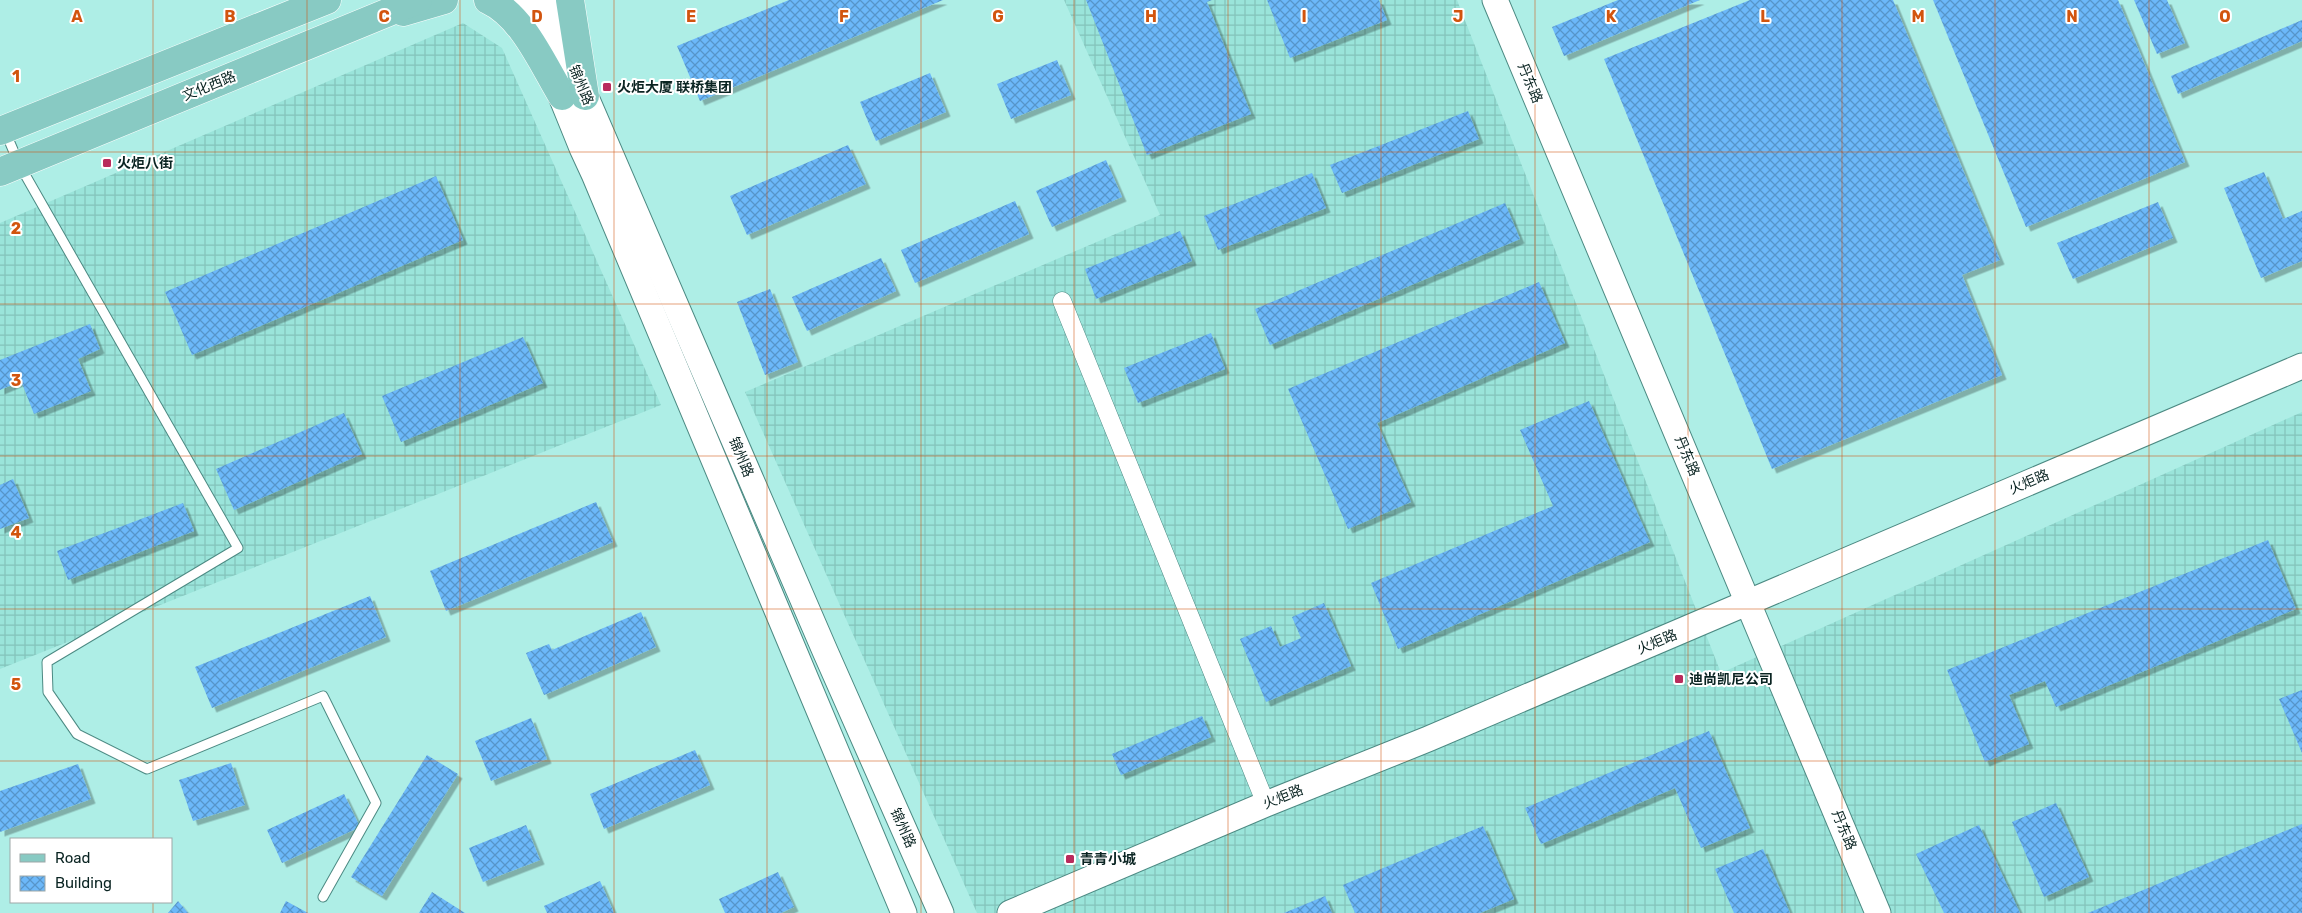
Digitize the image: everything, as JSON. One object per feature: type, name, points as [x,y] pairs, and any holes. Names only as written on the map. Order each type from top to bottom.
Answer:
[{"type":"main road","points":[[2,126],[327,0]]},
{"type":"main road","name":"文化西路","points":[[9,168],[418,0]]},
{"type":"main road","points":[[370,21],[444,0]]},
{"type":"main road","points":[[488,0],[504,9],[520,26],[574,96]]},
{"type":"main road","name":"锦州路","points":[[522,0],[574,96],[825,651],[941,913]]},
{"type":"main road","name":"锦州路","points":[[544,0],[574,96],[582,148],[904,913]]},
{"type":"main road","points":[[570,0],[574,96]]},
{"type":"main road","name":"丹东路","points":[[1495,0],[1878,913]]},
{"type":"main road","name":"火炬路","points":[[1010,913],[1266,804],[1428,739],[2302,366]]},
{"type":"street","points":[[1062,301],[1266,804]]},
{"type":"lane","points":[[2,126],[9,168],[238,548],[47,662],[48,692],[77,734],[147,769],[323,696],[376,803],[323,897]]},
{"type":"shaded area","points":[[1064,0],[1457,0],[1721,673],[2302,412],[2302,913],[977,913],[745,392],[1160,215]]},
{"type":"shaded area","points":[[463,23],[502,48],[661,405],[0,669],[0,223]]},
{"type":"building","points":[[789,0],[943,0],[700,101],[677,46]]},
{"type":"building","points":[[1086,0],[1212,0],[1207,2],[1251,114],[1147,155]]},
{"type":"building","points":[[1267,0],[1379,0],[1387,20],[1290,58]]},
{"type":"building","points":[[1618,0],[1700,0],[1564,56],[1552,27]]},
{"type":"building","points":[[1750,0],[1893,0],[2000,260],[1962,275],[2002,375],[1772,469],[1604,59]]},
{"type":"building","points":[[1933,0],[2118,0],[2185,162],[2026,227]]},
{"type":"building","points":[[2134,0],[2167,0],[2185,43],[2157,54]]},
{"type":"building","points":[[2302,20],[2302,41],[2178,94],[2171,76]]},
{"type":"building","points":[[1057,60],[1071,95],[1011,119],[997,84]]},
{"type":"building","points":[[930,73],[946,112],[876,141],[860,102]]},
{"type":"building","points":[[1468,111],[1479,139],[1342,193],[1330,165]]},
{"type":"building","points":[[848,145],[866,184],[747,235],[730,196]]},
{"type":"building","points":[[1106,160],[1122,197],[1052,227],[1036,191]]},
{"type":"building","points":[[2264,172],[2283,219],[2302,211],[2302,261],[2261,278],[2224,188]]},
{"type":"building","points":[[1312,173],[1326,208],[1218,250],[1204,216]]},
{"type":"building","points":[[436,176],[463,240],[192,355],[165,292]]},
{"type":"building","points":[[1015,201],[1029,234],[915,283],[901,250]]},
{"type":"building","points":[[2158,202],[2173,238],[2073,279],[2057,243]]},
{"type":"building","points":[[1505,203],[1520,239],[1270,345],[1255,309]]},
{"type":"building","points":[[1180,231],[1192,261],[1096,299],[1085,269]]},
{"type":"building","points":[[881,258],[896,291],[807,331],[792,297]]},
{"type":"building","points":[[1539,282],[1565,343],[1377,423],[1411,502],[1348,529],[1288,389]]},
{"type":"building","points":[[770,289],[798,362],[765,375],[737,302]]},
{"type":"building","points":[[90,324],[100,349],[78,359],[91,391],[34,414],[21,381],[0,390],[0,360]]},
{"type":"building","points":[[1211,333],[1225,369],[1138,403],[1124,368]]},
{"type":"building","points":[[523,337],[543,383],[401,442],[382,396]]},
{"type":"building","points":[[1589,401],[1650,542],[1398,649],[1371,583],[1553,506],[1520,430]]},
{"type":"building","points":[[344,413],[362,454],[234,510],[216,469]]},
{"type":"building","points":[[13,479],[29,518],[0,529],[0,485]]},
{"type":"building","points":[[596,502],[613,542],[446,611],[430,571]]},
{"type":"building","points":[[183,503],[194,531],[68,580],[57,551]]},
{"type":"building","points":[[2268,540],[2296,609],[2056,707],[2045,681],[2009,695],[2029,744],[1985,762],[1947,670]]},
{"type":"building","points":[[370,596],[386,637],[212,708],[195,667]]},
{"type":"building","points":[[1324,603],[1351,666],[1266,702],[1240,639],[1271,626],[1280,647],[1301,638],[1292,617]]},
{"type":"building","points":[[641,612],[656,647],[544,695],[526,653],[549,644],[552,650]]},
{"type":"building","points":[[2302,690],[2302,753],[2279,699]]},
{"type":"building","points":[[1202,716],[1211,737],[1121,775],[1112,754]]},
{"type":"building","points":[[531,718],[547,759],[491,781],[475,741]]},
{"type":"building","points":[[1709,731],[1750,828],[1701,848],[1675,788],[1541,844],[1525,808]]},
{"type":"building","points":[[695,750],[710,785],[604,829],[590,794]]},
{"type":"building","points":[[427,755],[458,774],[382,896],[351,877]]},
{"type":"building","points":[[231,763],[245,805],[193,821],[179,780]]},
{"type":"building","points":[[78,764],[91,799],[0,832],[0,791]]},
{"type":"building","points":[[344,794],[360,827],[282,863],[267,830]]},
{"type":"building","points":[[2056,803],[2089,877],[2044,897],[2012,822]]},
{"type":"building","points":[[2302,824],[2302,913],[2088,913]]},
{"type":"building","points":[[526,825],[540,860],[483,882],[469,848]]},
{"type":"building","points":[[1979,825],[2020,913],[1944,913],[1916,854]]},
{"type":"building","points":[[1483,826],[1514,899],[1480,913],[1355,913],[1343,885]]},
{"type":"building","points":[[1763,849],[1790,913],[1734,913],[1715,869]]},
{"type":"building","points":[[778,872],[794,907],[781,913],[725,913],[719,899]]},
{"type":"building","points":[[600,881],[614,913],[547,913],[544,906]]},
{"type":"building","points":[[432,892],[465,913],[419,913]]},
{"type":"building","points":[[1325,896],[1332,913],[1284,913]]},
{"type":"building","points":[[178,901],[188,913],[168,913]]},
{"type":"building","points":[[286,901],[308,913],[280,913]]},
{"type":"place","name":"火炬大厦 联桥集团","points":[[607,87]]},
{"type":"place","name":"火炬八街","points":[[107,163]]},
{"type":"place","name":"迪尚凯尼公司","points":[[1679,679]]},
{"type":"place","name":"青青小城","points":[[1070,859]]}]
